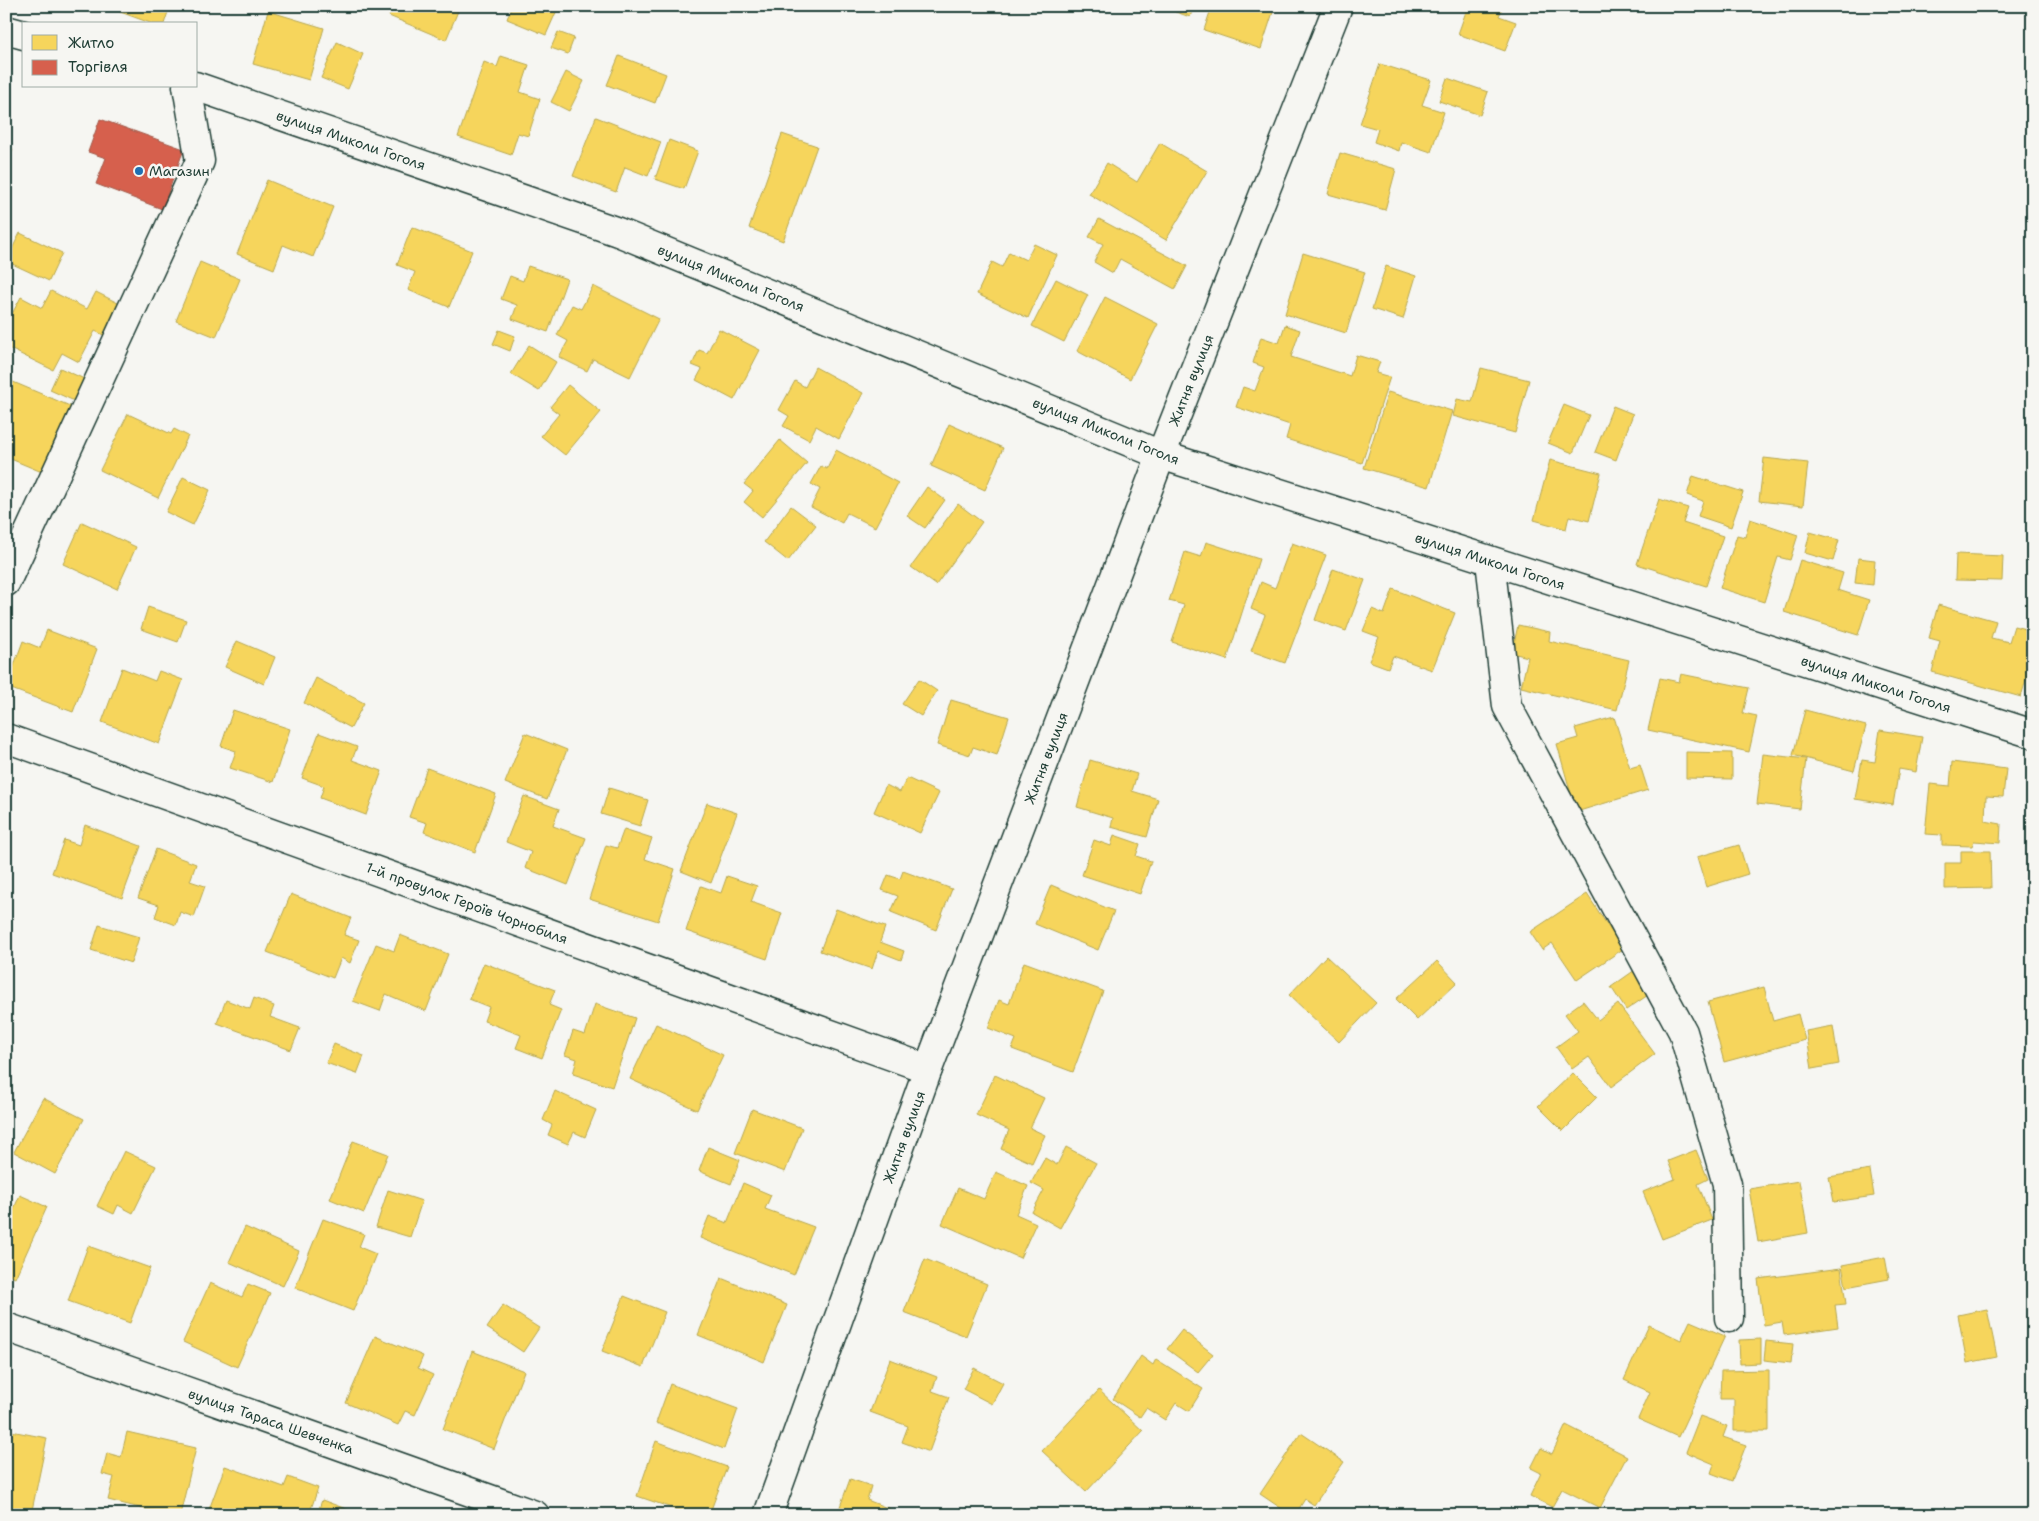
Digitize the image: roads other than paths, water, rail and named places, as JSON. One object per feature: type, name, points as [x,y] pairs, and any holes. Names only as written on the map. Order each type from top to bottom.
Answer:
[{"type":"street","name":"Житня вулиця","points":[[768,1515],[928,1069],[1161,455],[1338,6]]},
{"type":"street","points":[[6,30],[22,34]]},
{"type":"street","name":"вулиця Миколи Гоголя","points":[[198,87],[618,232],[1161,455],[2033,734]]},
{"type":"street","points":[[6,582],[200,161],[187,88]]},
{"type":"street","points":[[1490,561],[1507,706],[1683,1032],[1727,1184],[1729,1318]]},
{"type":"street","name":"1-й провулок Героїв Чорнобиля","points":[[6,738],[928,1069]]},
{"type":"street","name":"вулиця Тараса Шевченка","points":[[6,1327],[536,1515]]},
{"type":"place","name":"Магазин","points":[[139,171]]}]
